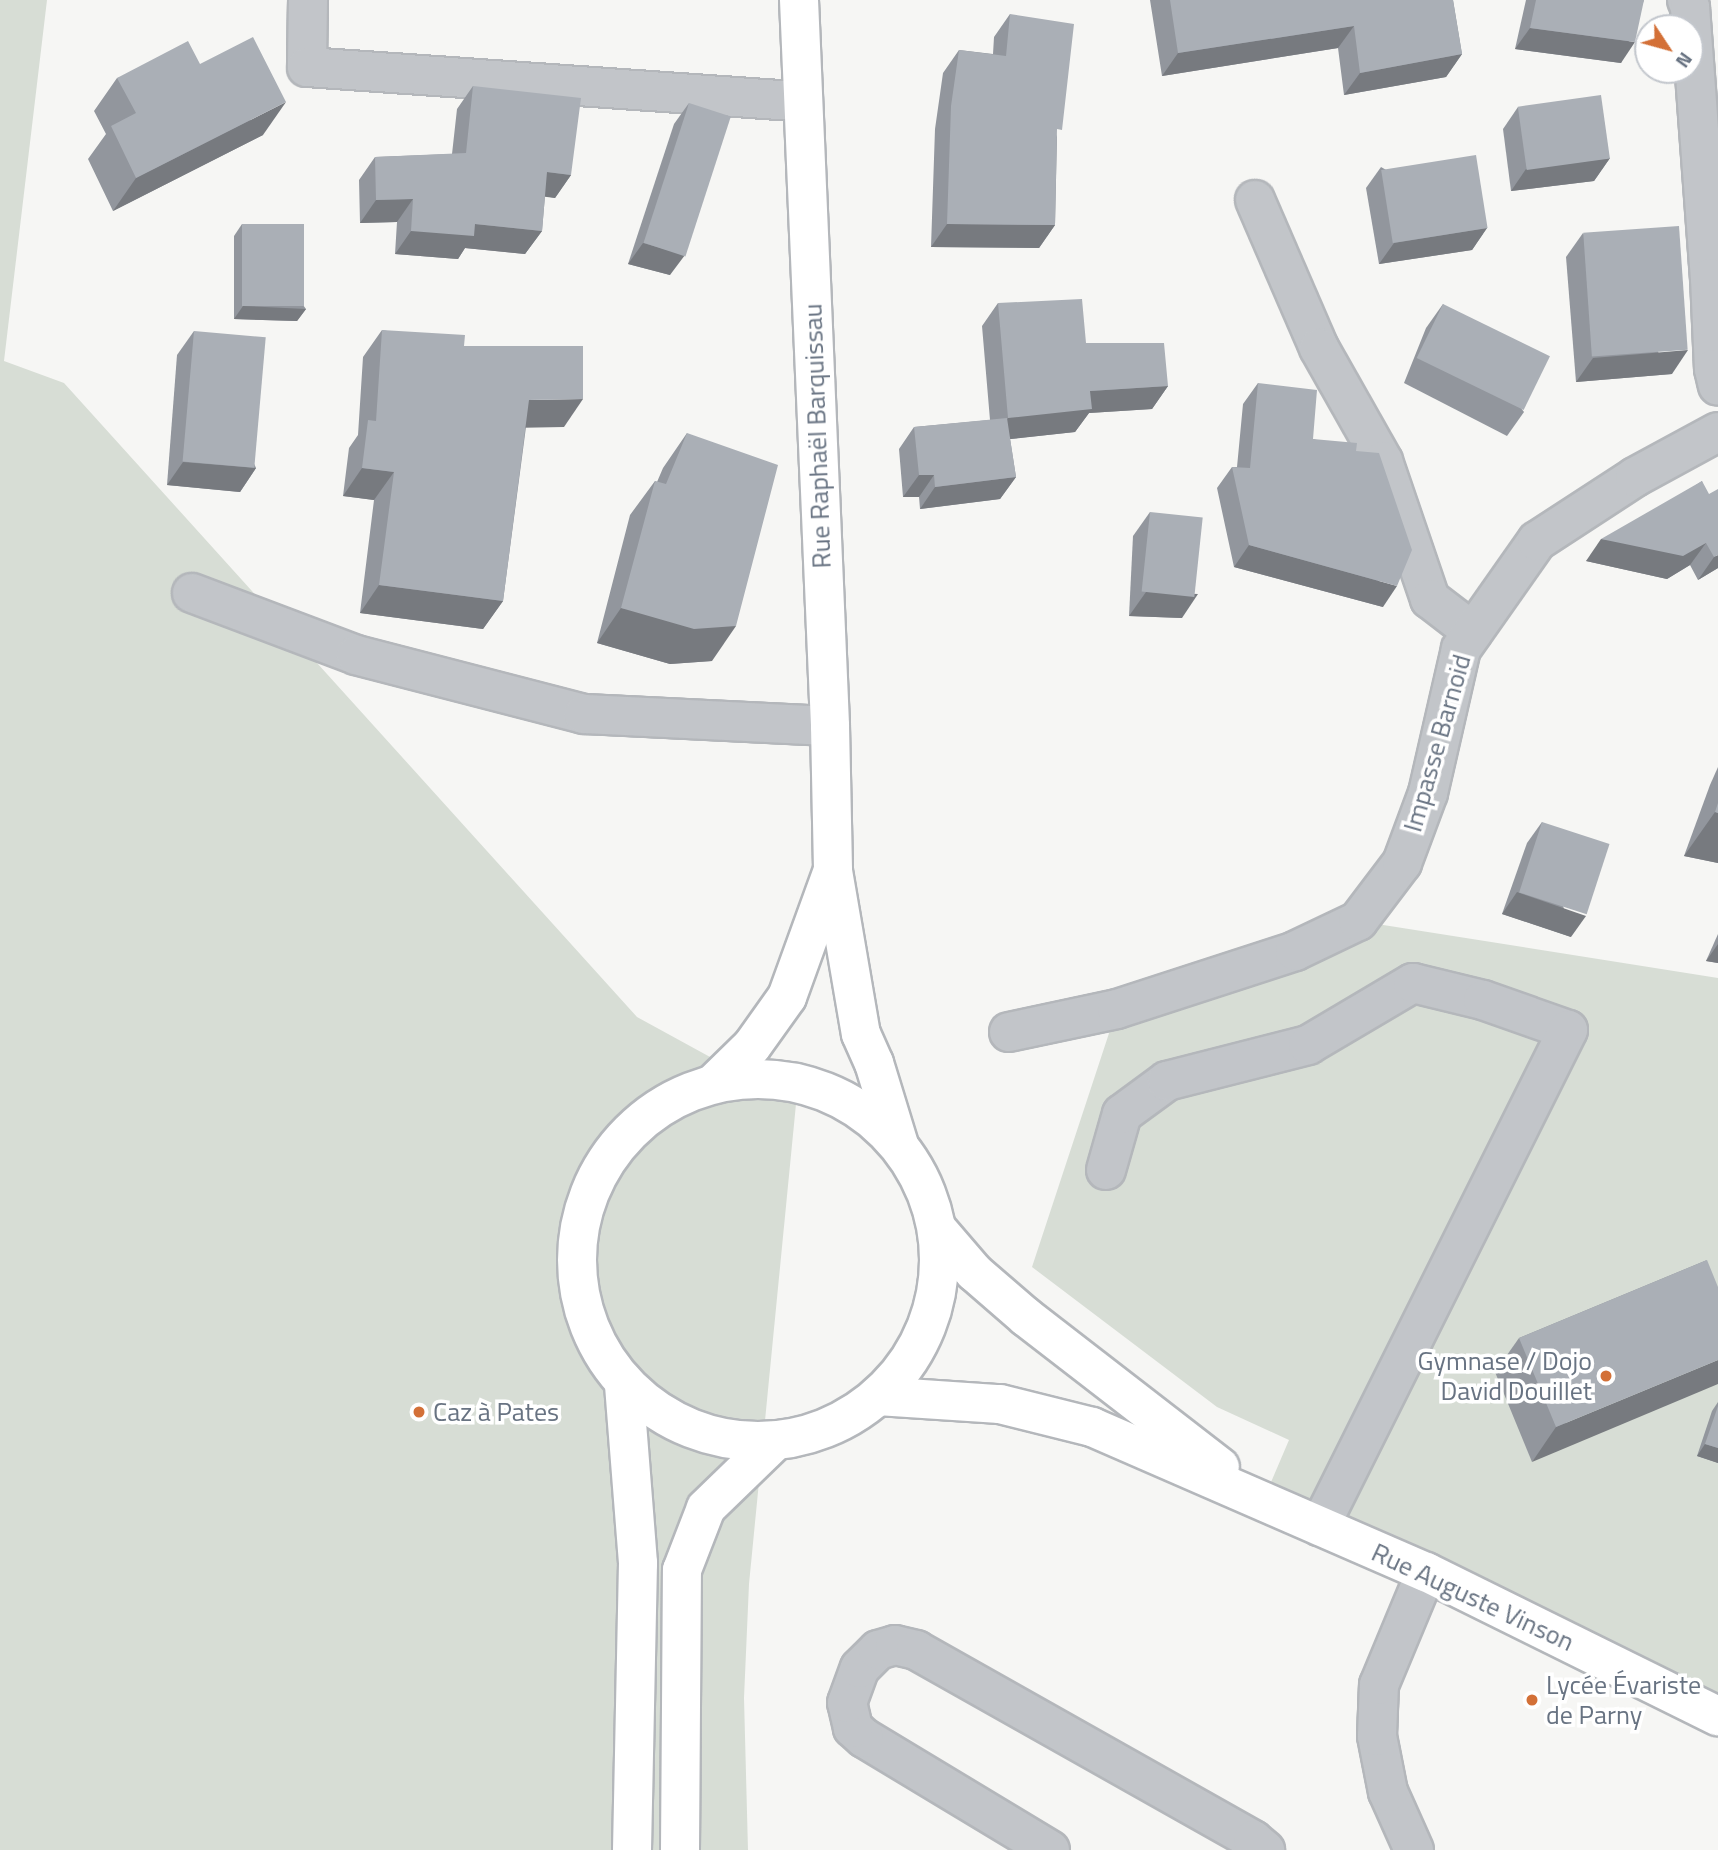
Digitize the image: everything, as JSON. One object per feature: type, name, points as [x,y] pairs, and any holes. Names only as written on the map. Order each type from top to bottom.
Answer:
[{"type":"main road","name":"Rue Raphaël Barquissau","points":[[799,0],[830,726],[833,872],[861,1034],[874,1063],[899,1145]]},
{"type":"main road","name":"Rue Raphaël Barquissau","points":[[713,1084],[752,1046],[787,997],[833,872]]},
{"type":"main road","points":[[764,1079],[815,1088],[861,1110],[899,1145],[923,1184],[937,1229],[937,1291],[917,1349],[878,1396],[830,1428],[774,1442],[719,1439],[692,1429],[667,1419],[624,1385],[594,1341],[578,1290],[578,1236],[593,1184],[622,1140],[663,1105],[713,1084],[764,1079]]},
{"type":"main road","name":"Rue Auguste Vinson","points":[[937,1229],[974,1272],[1026,1317],[1263,1501]]},
{"type":"main road","points":[[624,1385],[638,1563],[632,1850]]},
{"type":"main road","name":"Rue Auguste Vinson","points":[[878,1396],[1000,1404],[1092,1427],[1426,1572],[1718,1716]]},
{"type":"main road","points":[[680,1850],[682,1570],[706,1508],[774,1442]]},
{"type":"street","points":[[307,0],[307,67],[803,102]]},
{"type":"street","points":[[1687,0],[1690,7],[1708,251],[1714,369],[1718,386]]},
{"type":"street","points":[[1255,200],[1319,348],[1383,461],[1430,599],[1473,632]]},
{"type":"street","name":"Impasse Barnoid","points":[[1009,1032],[1117,1009],[1294,951],[1357,921],[1402,863],[1428,793],[1461,649],[1537,541],[1634,477],[1718,432]]},
{"type":"street","points":[[192,593],[356,655],[584,713],[830,726]]},
{"type":"street","points":[[1107,1170],[1122,1114],[1167,1081],[1308,1045],[1413,983],[1483,1000],[1568,1030],[1321,1525]]},
{"type":"street","points":[[1414,1850],[1388,1792],[1377,1736],[1379,1685],[1426,1572]]},
{"type":"street","points":[[1050,1850],[864,1738],[853,1728],[847,1703],[860,1668],[878,1650],[895,1645],[916,1650],[1253,1840],[1265,1850]]},
{"type":"shaded area","points":[[0,0],[47,0],[4,361],[64,383],[637,1017],[796,1104],[749,1584],[744,1698],[748,1850],[0,1850]]},
{"type":"shaded area","points":[[1358,921],[1718,978],[1718,1716],[1263,1501],[1289,1440],[1217,1407],[1032,1267],[1117,1009]]},
{"type":"building","points":[[1170,0],[1453,0],[1462,54],[1360,73],[1354,26],[1178,53]]},
{"type":"building","points":[[1536,0],[1644,0],[1641,14],[1634,14],[1634,42],[1530,28]]},
{"type":"building","points":[[1010,14],[1074,24],[1062,130],[1057,129],[1055,225],[947,224],[951,106],[959,50],[1006,56]]},
{"type":"building","points":[[253,37],[286,102],[136,178],[111,126],[136,113],[117,78],[188,41],[200,64]]},
{"type":"building","points":[[473,86],[581,98],[571,175],[547,172],[542,231],[475,224],[474,236],[411,231],[413,199],[376,200],[375,157],[466,153]]},
{"type":"building","points":[[1601,95],[1610,158],[1527,170],[1518,107]]},
{"type":"building","points":[[689,103],[731,117],[685,256],[644,243]]},
{"type":"building","points":[[1476,155],[1488,228],[1393,243],[1381,170]]},
{"type":"building","points":[[242,224],[304,224],[304,306],[242,306]]},
{"type":"building","points":[[1679,226],[1688,350],[1592,356],[1583,233]]},
{"type":"building","points":[[1082,299],[1086,343],[1164,343],[1168,386],[1090,391],[1092,409],[1008,418],[998,303]]},
{"type":"building","points":[[1443,304],[1550,356],[1524,410],[1417,358]]},
{"type":"building","points":[[382,330],[465,335],[464,346],[583,346],[583,399],[529,400],[503,601],[379,585],[394,472],[362,468],[368,420],[376,421]]},
{"type":"building","points":[[194,331],[266,337],[254,468],[183,462]]},
{"type":"building","points":[[1258,383],[1317,390],[1313,439],[1357,443],[1356,451],[1379,453],[1412,550],[1397,586],[1249,545],[1232,467],[1250,468]]},
{"type":"building","points":[[1007,418],[1016,477],[935,487],[934,475],[919,475],[914,427]]},
{"type":"building","points":[[687,433],[778,465],[736,626],[694,629],[621,608],[655,481],[666,484]]},
{"type":"building","points":[[1702,481],[1709,494],[1718,489],[1718,555],[1714,557],[1706,543],[1683,556],[1601,539]]},
{"type":"building","points":[[1150,512],[1203,518],[1194,597],[1142,592]]},
{"type":"building","points":[[1542,822],[1610,844],[1587,914],[1519,892]]},
{"type":"building","name":"Gymnase / Dojo David Douillet","points":[[1707,1260],[1718,1287],[1718,1360],[1556,1427],[1519,1338]]},
{"type":"building","points":[[1718,1406],[1718,1448],[1705,1444]]},
{"type":"place","name":"Gymnase / Dojo David Douillet","points":[[1606,1376]]},
{"type":"place","name":"Caz à Pates","points":[[419,1412]]},
{"type":"place","name":"Lycée Évariste de Parny","points":[[1532,1700]]}]
